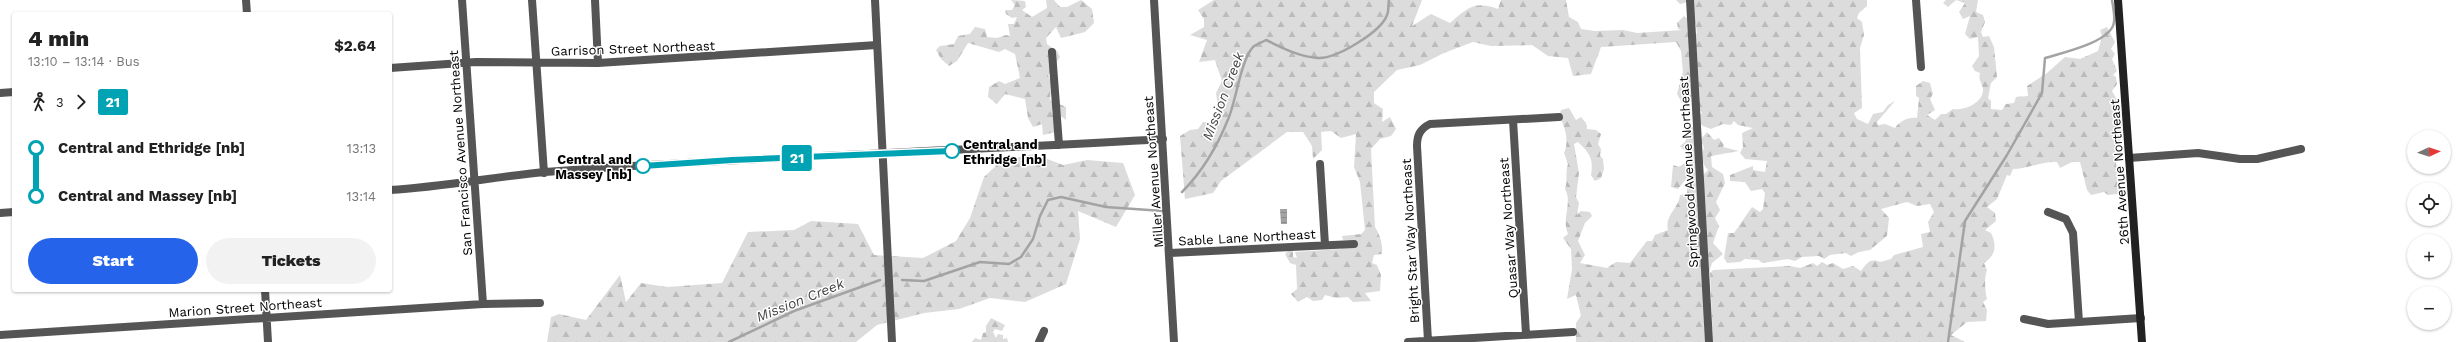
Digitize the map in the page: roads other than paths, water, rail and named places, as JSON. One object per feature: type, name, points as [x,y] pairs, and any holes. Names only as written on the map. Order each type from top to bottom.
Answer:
[{"type":"street","points":[[246,0],[247,12]]},
{"type":"street","name":"San Francisco Avenue Northeast","points":[[462,0],[483,304]]},
{"type":"street","points":[[532,0],[544,172]]},
{"type":"street","points":[[595,0],[598,63]]},
{"type":"street","points":[[875,0],[884,154],[892,342]]},
{"type":"street","name":"Miller Avenue Northeast","points":[[1154,0],[1170,253],[1174,342]]},
{"type":"street","name":"Springwood Avenue Northeast","points":[[1690,0],[1709,342]]},
{"type":"street","points":[[1916,0],[1921,67]]},
{"type":"street","name":"26th Avenue Northeast","points":[[2118,0],[2142,342]]},
{"type":"street","name":"Garrison Street Northeast","points":[[392,68],[466,62],[536,62],[556,64],[598,63],[877,45]]},
{"type":"street","points":[[1052,52],[1059,145]]},
{"type":"street","points":[[0,93],[12,92]]},
{"type":"street","points":[[1513,120],[1559,117]]},
{"type":"street","name":"Bright Star Way Northeast","points":[[1428,341],[1417,140],[1422,128],[1430,124],[1513,120]]},
{"type":"street","name":"Quasar Way Northeast","points":[[1513,120],[1526,334]]},
{"type":"street","points":[[392,190],[475,182],[544,172],[732,160],[884,154],[1163,139]]},
{"type":"street","points":[[2129,158],[2198,153],[2240,159],[2257,158],[2301,149]]},
{"type":"street","name":"Sable Lane Northeast","points":[[1320,164],[1325,245]]},
{"type":"street","points":[[0,213],[12,212]]},
{"type":"street","points":[[2048,212],[2066,218],[2073,232],[2079,322]]},
{"type":"street","name":"Sable Lane Northeast","points":[[1170,253],[1354,244]]},
{"type":"street","points":[[265,292],[268,342]]},
{"type":"street","name":"Marion Street Northeast","points":[[0,335],[483,304],[540,303]]},
{"type":"street","points":[[2024,319],[2048,324],[2141,318]]},
{"type":"street","points":[[1039,342],[1044,331]]},
{"type":"street","points":[[1408,342],[1573,332]]},
{"type":"waterway","name":"Mission Creek","points":[[1182,192],[1197,175],[1220,138],[1232,110],[1245,61],[1253,47],[1266,40],[1291,52],[1304,56],[1318,58],[1336,54],[1357,43],[1383,22],[1388,12],[1389,0]]},
{"type":"waterway","points":[[1948,342],[1965,221],[2007,155],[2042,93],[2045,58],[2085,46],[2105,35],[2111,29],[2114,22],[2112,0]]},
{"type":"waterway","name":"Mission Creek","points":[[902,280],[924,281],[980,262],[1009,264],[1021,257],[1033,239],[1040,216],[1048,200],[1061,197],[1106,207],[1163,211]]},
{"type":"waterway","name":"Mission Creek","points":[[729,342],[794,311],[880,280]]},
{"type":"place","name":"Central and Ethridge [nb]","points":[[952,151]]},
{"type":"place","name":"Central and Massey [nb]","points":[[643,166]]}]
